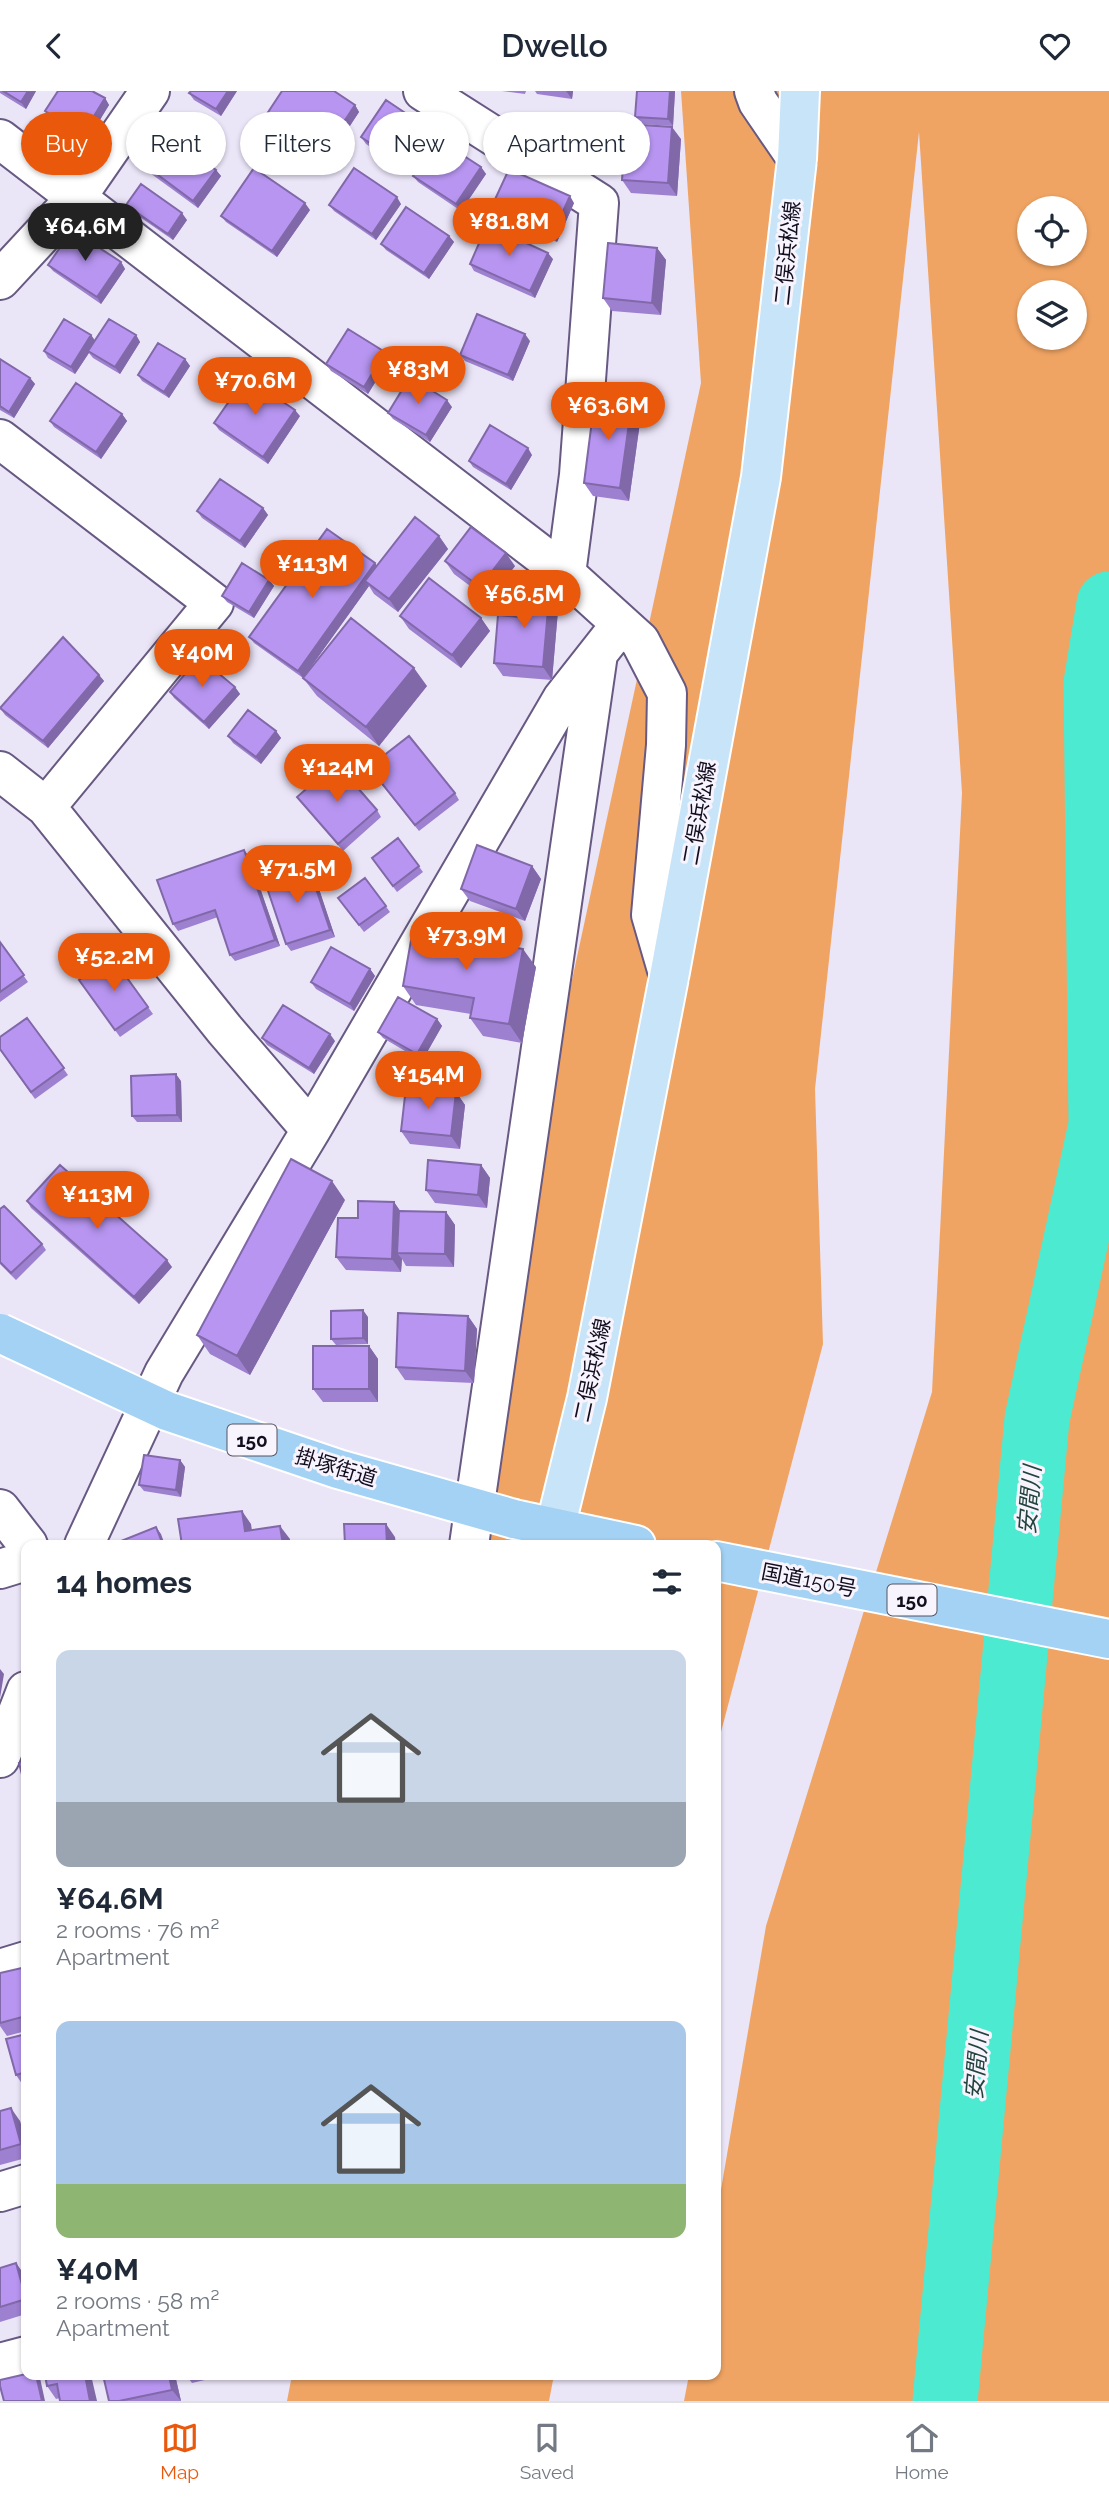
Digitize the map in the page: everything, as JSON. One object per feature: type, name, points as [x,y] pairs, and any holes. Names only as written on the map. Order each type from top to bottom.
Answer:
[{"type":"highway","name":"掛塚街道","points":[[0,1333],[167,1411],[338,1469],[514,1519],[611,1540]]},
{"type":"highway","name":"国道150号","points":[[721,1562],[1109,1639]]},
{"type":"main road","name":"二俣浜松線","points":[[555,1528],[587,1398],[669,977],[761,477],[797,159],[800,91]]},
{"type":"street","points":[[0,280],[76,198],[150,91]]},
{"type":"street","points":[[423,91],[599,203],[579,475],[566,574]]},
{"type":"street","points":[[754,91],[758,102],[797,159]]},
{"type":"street","points":[[0,139],[566,574],[610,638],[470,1540]]},
{"type":"street","points":[[0,439],[214,603],[46,807]]},
{"type":"street","points":[[610,638],[640,641],[667,693],[666,745],[651,915],[669,977]]},
{"type":"street","points":[[86,1540],[164,1373],[311,1130],[562,699],[610,638]]},
{"type":"street","points":[[0,771],[46,807],[225,1030],[311,1130]]},
{"type":"street","points":[[0,1509],[24,1540]]},
{"type":"street","points":[[0,1569],[21,1563]]},
{"type":"street","points":[[0,1758],[21,1704]]},
{"type":"street","points":[[0,1969],[21,1963]]},
{"type":"street","points":[[0,2192],[21,2186]]},
{"type":"street","points":[[0,2363],[21,2357]]},
{"type":"shaded area","points":[[681,91],[1109,91],[1109,2401],[684,2401],[688,2380],[721,2380],[721,2190],[766,1926],[932,1392],[962,793],[919,132],[815,1089],[823,1344],[721,1732],[721,1540],[457,1540],[510,1267],[701,383]]},
{"type":"shaded area","points":[[291,2380],[553,2380],[549,2401],[287,2401]]},
{"type":"building","points":[[3,91],[28,91],[21,102]]},
{"type":"building","points":[[58,91],[92,91],[105,98],[96,112],[45,111]]},
{"type":"building","points":[[228,91],[216,109],[189,93]]},
{"type":"building","points":[[282,91],[334,91],[355,105],[350,112],[268,112]]},
{"type":"building","points":[[637,91],[670,91],[668,119],[650,118],[650,112],[635,112]]},
{"type":"building","points":[[386,100],[404,112],[378,112]]},
{"type":"building","points":[[369,125],[369,142],[361,137]]},
{"type":"building","points":[[650,126],[672,127],[668,183],[622,180],[622,175],[650,175]]},
{"type":"building","points":[[469,159],[481,167],[456,204],[413,176],[469,175]]},
{"type":"building","points":[[355,169],[397,197],[372,234],[329,205],[349,175],[355,175]]},
{"type":"building","points":[[158,175],[212,175],[193,201]]},
{"type":"building","points":[[249,175],[264,175],[305,203],[272,251],[221,216]]},
{"type":"building","points":[[506,175],[523,175],[570,196],[552,235],[491,208]]},
{"type":"building","points":[[141,184],[182,213],[168,234],[126,205]]},
{"type":"building","points":[[406,207],[449,236],[424,273],[381,244]]},
{"type":"building","points":[[487,225],[548,253],[530,291],[470,264]]},
{"type":"building","points":[[72,230],[121,262],[97,297],[48,265]]},
{"type":"building","points":[[608,243],[657,248],[652,303],[603,298]]},
{"type":"building","points":[[477,314],[525,334],[508,375],[460,355]]},
{"type":"building","points":[[64,319],[91,335],[71,367],[44,351]]},
{"type":"building","points":[[109,319],[136,335],[115,367],[88,351]]},
{"type":"building","points":[[348,329],[385,352],[364,387],[326,364]]},
{"type":"building","points":[[158,343],[185,359],[164,392],[138,375]]},
{"type":"building","points":[[0,359],[30,378],[9,412],[0,406]]},
{"type":"building","points":[[246,377],[295,410],[263,457],[214,423]]},
{"type":"building","points":[[410,377],[447,400],[426,435],[388,413]]},
{"type":"building","points":[[76,383],[122,414],[96,452],[50,421]]},
{"type":"building","points":[[595,397],[632,402],[620,488],[584,483]]},
{"type":"building","points":[[490,425],[528,448],[506,484],[469,461]]},
{"type":"building","points":[[220,479],[263,508],[240,541],[197,511]]},
{"type":"building","points":[[415,517],[439,536],[389,599],[365,581]]},
{"type":"building","points":[[471,527],[506,553],[480,587],[445,561]]},
{"type":"building","points":[[327,529],[375,563],[298,671],[249,637]]},
{"type":"building","points":[[242,563],[269,580],[249,612],[222,596]]},
{"type":"building","points":[[429,578],[481,618],[452,655],[400,616]]},
{"type":"building","points":[[522,584],[550,586],[543,667],[494,663],[498,615],[519,617]]},
{"type":"building","points":[[351,618],[414,668],[366,727],[303,678]]},
{"type":"building","points":[[63,637],[99,675],[43,741],[0,708]]},
{"type":"building","points":[[199,657],[235,687],[204,722],[170,692]]},
{"type":"building","points":[[248,710],[276,731],[256,757],[228,736]]},
{"type":"building","points":[[409,736],[455,793],[415,825],[369,767]]},
{"type":"building","points":[[336,763],[377,810],[338,844],[297,797]]},
{"type":"building","points":[[398,838],[419,866],[393,886],[372,858]]},
{"type":"building","points":[[477,845],[532,866],[516,909],[461,889]]},
{"type":"building","points":[[244,850],[275,940],[230,955],[215,910],[173,924],[157,880]]},
{"type":"building","points":[[308,865],[330,930],[286,944],[264,879]]},
{"type":"building","points":[[365,878],[386,906],[359,925],[338,898]]},
{"type":"building","points":[[413,929],[523,949],[509,1024],[470,1018],[474,998],[403,986]]},
{"type":"building","points":[[0,942],[24,975],[0,992]]},
{"type":"building","points":[[331,947],[370,969],[350,1004],[311,982]]},
{"type":"building","points":[[112,957],[148,1007],[115,1030],[79,980]]},
{"type":"building","points":[[398,997],[437,1019],[417,1054],[378,1032]]},
{"type":"building","points":[[283,1005],[330,1034],[309,1068],[262,1038]]},
{"type":"building","points":[[27,1018],[64,1068],[31,1092],[0,1049],[0,1037]]},
{"type":"building","points":[[176,1074],[177,1115],[132,1116],[131,1076]]},
{"type":"building","points":[[406,1087],[456,1092],[451,1136],[401,1131]]},
{"type":"building","points":[[291,1159],[332,1181],[237,1356],[197,1335]]},
{"type":"building","points":[[428,1160],[481,1165],[478,1195],[426,1190]]},
{"type":"building","points":[[60,1165],[167,1260],[134,1297],[27,1201]]},
{"type":"building","points":[[358,1201],[394,1202],[392,1259],[336,1257],[338,1218],[358,1218]]},
{"type":"building","points":[[4,1206],[42,1244],[11,1273],[0,1262],[0,1209]]},
{"type":"building","points":[[399,1211],[446,1212],[445,1254],[397,1253]]},
{"type":"building","points":[[363,1310],[363,1338],[331,1339],[331,1311]]},
{"type":"building","points":[[398,1313],[468,1316],[465,1371],[396,1367]]},
{"type":"building","points":[[313,1346],[369,1346],[369,1389],[313,1389]]},
{"type":"building","points":[[144,1455],[180,1460],[176,1490],[139,1485]]},
{"type":"building","points":[[242,1511],[245,1531],[280,1526],[282,1540],[181,1540],[178,1519]]},
{"type":"building","points":[[344,1524],[386,1524],[387,1540],[345,1540]]},
{"type":"building","points":[[156,1527],[161,1540],[124,1540]]},
{"type":"building","points":[[21,1968],[21,2017],[0,2023],[0,1973]]},
{"type":"building","points":[[21,2035],[21,2074],[16,2075],[6,2039]]},
{"type":"building","points":[[11,2108],[21,2144],[0,2150],[0,2111]]},
{"type":"building","points":[[16,2263],[21,2281],[21,2301],[0,2307],[0,2268]]},
{"type":"building","points":[[21,2375],[21,2380],[37,2380],[42,2401],[4,2401],[0,2380]]},
{"type":"building","points":[[46,2380],[86,2380],[90,2401],[60,2401],[57,2384],[47,2386]]},
{"type":"building","points":[[104,2380],[170,2380],[172,2390],[109,2401]]},
{"type":"waterway","name":"安間川","points":[[945,2401],[1037,1419],[1101,1125],[1096,683],[1109,604]]}]
